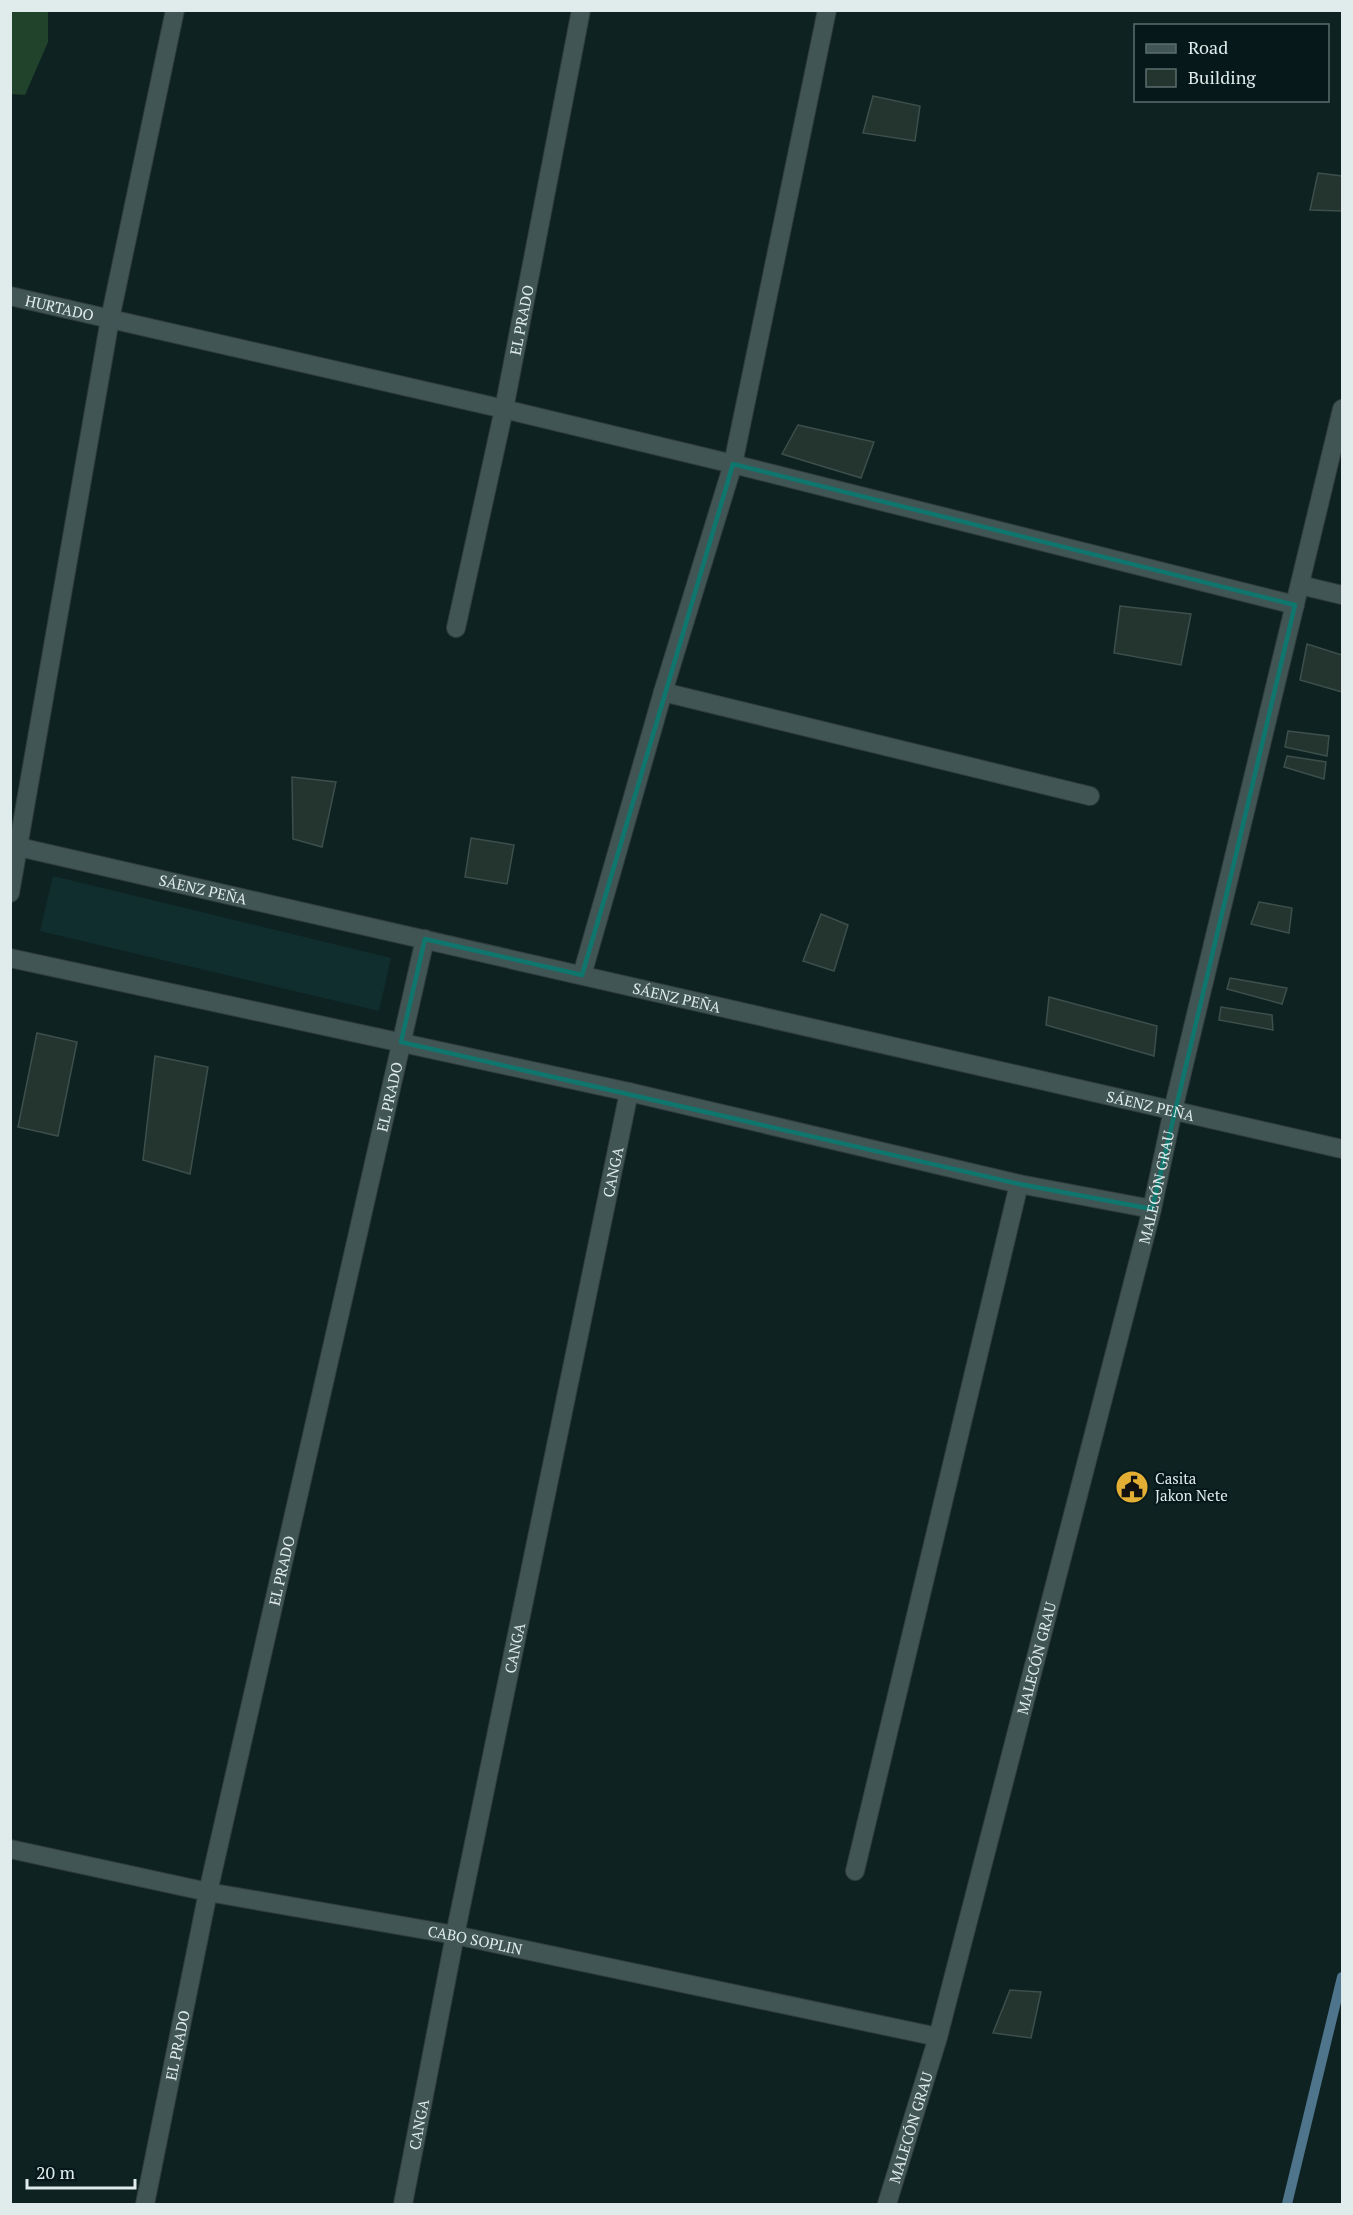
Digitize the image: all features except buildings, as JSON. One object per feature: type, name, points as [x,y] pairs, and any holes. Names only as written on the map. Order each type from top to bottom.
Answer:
[{"type":"street","points":[[10,893],[15,846],[110,318],[175,10]]},
{"type":"street","name":"EL PRADO","points":[[456,628],[504,409],[581,10]]},
{"type":"street","points":[[582,975],[663,692],[733,464],[827,10]]},
{"type":"street","name":"HURTADO","points":[[10,296],[733,464],[1295,605]]},
{"type":"street","name":"MALECÓN GRAU","points":[[887,2205],[938,2037],[1152,1209],[1173,1110],[1342,409]]},
{"type":"street","points":[[1300,585],[1342,595]]},
{"type":"street","points":[[663,692],[1090,796]]},
{"type":"street","name":"SÁENZ PEÑA","points":[[15,846],[1342,1149]]},
{"type":"street","name":"EL PRADO","points":[[145,2205],[208,1892],[425,939]]},
{"type":"street","points":[[10,958],[629,1092],[1019,1184],[1152,1209]]},
{"type":"street","name":"CANGA","points":[[403,2205],[455,1935],[629,1092]]},
{"type":"street","points":[[855,1871],[1019,1184]]},
{"type":"street","name":"CABO SOPLIN","points":[[10,1849],[208,1892],[455,1935],[938,2037]]},
{"type":"highlighted area","points":[[733,464],[1295,605],[1152,1209],[1019,1184],[401,1042],[425,939],[582,975]]},
{"type":"shaded area","points":[[53,876],[391,958],[379,1011],[40,931]]},
{"type":"green space","points":[[10,11],[48,11],[48,42],[25,95],[11,94]]},
{"type":"waterway","points":[[1287,2204],[1342,1977]]},
{"type":"place","name":"Casita Jakon Nete","points":[[1132,1487]]}]
